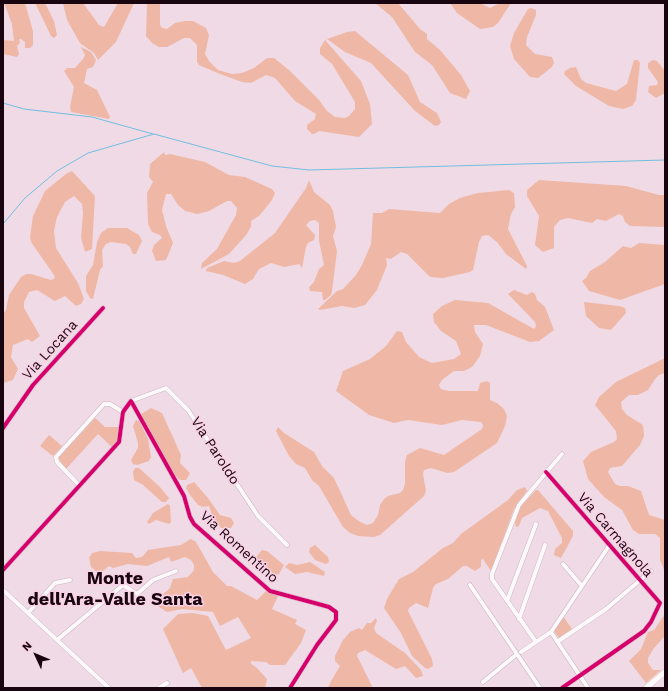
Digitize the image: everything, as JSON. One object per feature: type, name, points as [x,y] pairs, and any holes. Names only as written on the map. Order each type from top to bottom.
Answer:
[{"type":"street","name":"Via Locana","points":[[3,428],[33,385],[103,308]]},
{"type":"street","name":"Via Paroldo","points":[[131,401],[166,388],[188,410],[258,516],[287,545]]},
{"type":"street","points":[[3,570],[119,442],[124,412],[131,401]]},
{"type":"street","name":"Via Romentino","points":[[131,401],[184,496],[190,517],[194,524],[270,591],[322,605],[336,612],[336,620],[317,645],[290,688]]},
{"type":"street","points":[[80,485],[57,462],[56,457],[104,404],[111,404],[124,412]]},
{"type":"street","points":[[536,642],[492,579],[492,574],[516,510],[562,454]]},
{"type":"street","name":"Via Carmagnola","points":[[546,472],[639,581],[660,603],[651,622],[634,639],[562,688]]},
{"type":"street","points":[[507,601],[536,524]]},
{"type":"street","points":[[519,619],[545,545]]},
{"type":"street","points":[[483,682],[519,653],[550,632],[609,546]]},
{"type":"street","points":[[563,564],[581,585]]},
{"type":"street","points":[[58,640],[123,585],[137,594],[153,580],[176,571]]},
{"type":"street","points":[[557,642],[606,609],[651,571]]},
{"type":"street","points":[[28,613],[55,583],[70,580]]},
{"type":"street","points":[[470,585],[519,653],[540,688]]},
{"type":"street","points":[[3,590],[109,688]]},
{"type":"street","points":[[550,632],[588,688]]},
{"type":"street","points":[[646,688],[665,672]]},
{"type":"street","points":[[159,688],[167,683]]},
{"type":"shaded area","points":[[4,3],[25,3],[33,31],[33,45],[30,48],[25,48],[25,42],[19,39],[20,43],[17,46],[19,54],[17,57],[3,54],[3,40],[14,41],[12,24]]},
{"type":"shaded area","points":[[35,3],[45,3],[54,21],[57,35],[54,38],[51,36]]},
{"type":"shaded area","points":[[63,3],[83,3],[99,25],[104,27],[118,3],[134,3],[116,42],[98,60],[94,53],[80,43],[67,20]]},
{"type":"shaded area","points":[[147,3],[160,3],[160,25],[162,28],[167,29],[175,23],[193,21],[206,28],[209,35],[205,54],[209,61],[218,70],[232,74],[242,73],[254,68],[267,58],[274,58],[289,70],[319,100],[327,111],[335,117],[345,118],[355,109],[355,102],[332,64],[320,54],[320,48],[325,40],[361,81],[370,104],[372,124],[359,137],[319,131],[312,134],[307,129],[307,125],[315,119],[316,114],[295,101],[275,78],[266,75],[251,83],[242,82],[199,65],[197,62],[197,45],[190,38],[184,38],[167,47],[159,47],[152,43],[146,36]]},
{"type":"shaded area","points":[[375,3],[398,3],[420,29],[427,34],[427,39],[440,50],[461,75],[470,91],[466,99],[450,93],[432,65],[415,52],[392,17]]},
{"type":"shaded area","points":[[450,3],[480,3],[490,8],[500,3],[511,3],[498,23],[493,27],[480,29],[457,13]]},
{"type":"shaded area","points":[[531,8],[536,10],[536,15],[527,37],[526,45],[535,54],[552,57],[554,63],[552,67],[538,78],[530,77],[514,59],[510,46],[514,33],[528,9]]},
{"type":"shaded area","points":[[355,31],[408,75],[420,102],[437,113],[441,122],[439,125],[435,126],[415,111],[371,63],[345,52],[327,39],[347,32]]},
{"type":"shaded area","points":[[81,47],[91,52],[96,60],[93,67],[87,69],[84,83],[97,90],[110,117],[109,119],[71,112],[70,107],[74,87],[64,71],[67,68],[75,68],[83,59],[85,55]]},
{"type":"shaded area","points":[[634,60],[638,60],[640,63],[636,100],[632,106],[623,109],[609,106],[576,86],[564,74],[565,71],[570,68],[576,67],[581,79],[586,83],[616,91],[627,84]]},
{"type":"shaded area","points":[[653,60],[657,61],[665,71],[665,93],[656,98],[648,92],[649,86],[657,85],[658,82],[648,68],[648,63]]},
{"type":"shaded area","points":[[164,152],[165,155],[170,154],[205,162],[229,175],[245,177],[272,189],[275,193],[272,200],[259,216],[251,221],[251,226],[247,234],[229,254],[201,269],[202,263],[217,249],[236,215],[237,208],[231,201],[227,201],[209,211],[197,214],[185,211],[178,205],[171,194],[166,194],[162,210],[166,226],[173,243],[166,260],[156,261],[152,251],[154,245],[162,238],[160,235],[152,232],[148,224],[147,193],[153,182],[149,177],[150,164]]},
{"type":"shaded area","points":[[72,171],[95,196],[92,249],[85,252],[81,238],[83,213],[82,204],[74,196],[65,202],[57,217],[54,231],[56,248],[78,283],[84,299],[81,304],[76,306],[65,296],[55,301],[37,290],[29,292],[24,302],[24,308],[40,336],[32,342],[28,339],[13,345],[11,357],[18,369],[13,380],[3,383],[3,314],[6,310],[9,295],[21,277],[26,274],[51,280],[55,278],[31,242],[30,237],[33,216],[45,191]]},
{"type":"shaded area","points":[[309,180],[314,192],[330,205],[333,211],[336,227],[333,236],[337,251],[331,295],[323,300],[322,292],[310,291],[309,287],[314,282],[319,269],[324,265],[319,241],[319,223],[315,220],[310,221],[306,225],[315,235],[314,240],[308,243],[306,247],[302,268],[299,264],[284,267],[271,263],[259,269],[253,279],[245,284],[223,275],[206,271],[207,268],[224,261],[234,263],[240,261],[275,233],[306,188]]},
{"type":"shaded area","points":[[539,180],[626,186],[659,195],[665,195],[665,227],[630,226],[625,222],[623,216],[619,214],[606,221],[597,219],[592,223],[568,218],[560,220],[554,227],[554,248],[543,252],[535,245],[539,216],[527,196],[527,190]]},
{"type":"shaded area","points":[[509,190],[514,193],[515,207],[511,214],[508,229],[527,266],[526,269],[506,254],[497,242],[488,235],[482,236],[479,242],[473,270],[470,272],[443,278],[430,277],[407,254],[401,252],[391,259],[386,258],[387,265],[377,290],[365,305],[354,308],[342,306],[320,310],[318,309],[337,291],[343,289],[356,275],[362,265],[371,244],[373,213],[382,213],[389,209],[440,213],[449,204],[460,198],[478,193]]},
{"type":"shaded area","points":[[108,228],[127,228],[139,235],[142,241],[136,254],[133,254],[130,247],[126,244],[111,242],[106,244],[102,250],[103,266],[100,270],[93,299],[90,298],[86,291],[86,276],[93,265],[97,242],[101,233]]},
{"type":"shaded area","points":[[639,243],[665,245],[665,284],[620,300],[589,291],[582,281],[586,278],[590,271],[605,262],[623,246],[631,248]]},
{"type":"shaded area","points":[[514,290],[527,295],[532,292],[535,294],[537,300],[545,307],[554,330],[539,341],[530,342],[486,325],[474,325],[475,332],[483,344],[480,356],[472,367],[464,371],[454,371],[442,380],[439,385],[441,389],[449,391],[478,391],[480,383],[487,381],[490,383],[490,400],[497,403],[504,409],[507,416],[505,426],[497,443],[454,472],[447,473],[431,468],[424,470],[423,474],[426,491],[424,496],[380,535],[374,537],[358,536],[350,533],[343,527],[319,486],[312,480],[305,468],[296,464],[289,456],[276,431],[278,427],[284,433],[314,452],[322,466],[334,478],[351,515],[367,525],[373,523],[378,515],[380,505],[384,499],[388,496],[400,493],[403,490],[405,484],[405,462],[407,455],[420,448],[444,455],[482,429],[483,425],[481,422],[462,420],[442,425],[408,420],[394,423],[369,415],[336,391],[343,371],[370,359],[386,346],[397,331],[402,332],[406,342],[419,357],[432,363],[454,359],[461,354],[456,341],[441,331],[434,322],[433,314],[442,306],[455,300],[488,303],[534,329],[536,326],[535,322],[508,294]]},
{"type":"shaded area","points":[[584,302],[619,306],[625,308],[626,313],[611,330],[599,328],[586,316]]},
{"type":"shaded area","points":[[665,358],[665,373],[659,375],[655,379],[648,390],[638,395],[629,395],[621,402],[622,409],[627,415],[643,425],[644,436],[640,445],[622,466],[610,468],[608,472],[615,484],[620,486],[628,486],[641,491],[649,515],[665,520],[665,572],[660,560],[660,538],[655,534],[639,534],[633,530],[622,510],[604,497],[588,479],[583,461],[591,452],[614,442],[617,439],[616,431],[595,405],[599,397],[616,382]]},
{"type":"shaded area","points":[[151,408],[162,413],[181,455],[180,463],[190,473],[186,480],[180,480],[175,475],[142,417],[141,414]]},
{"type":"shaded area","points":[[95,418],[105,427],[120,427],[118,439],[112,447],[98,434],[66,469],[58,458]]},
{"type":"shaded area","points":[[136,420],[139,421],[148,439],[151,457],[149,461],[137,465],[133,464],[131,460],[138,448],[133,426]]},
{"type":"shaded area","points":[[49,435],[62,446],[53,456],[40,446]]},
{"type":"shaded area","points":[[135,468],[139,468],[160,487],[169,498],[166,502],[162,502],[143,485],[134,480],[133,472]]},
{"type":"shaded area","points":[[194,482],[220,515],[231,518],[234,523],[231,528],[221,528],[211,515],[209,506],[203,507],[198,505],[186,488],[187,485]]},
{"type":"shaded area","points":[[525,487],[527,491],[514,509],[491,571],[483,559],[481,560],[481,567],[475,571],[467,566],[463,566],[448,579],[436,584],[433,588],[428,608],[416,603],[409,608],[408,611],[432,659],[433,666],[428,669],[425,668],[412,656],[401,633],[384,608],[387,599],[399,579],[413,572],[443,548],[453,543],[461,534],[508,500],[517,490]]},
{"type":"shaded area","points":[[536,490],[538,490],[573,531],[573,536],[561,558],[554,555],[555,549],[562,543],[562,538],[548,511],[540,508],[522,518],[519,526],[516,527],[515,523],[520,507]]},
{"type":"shaded area","points":[[168,504],[170,506],[171,522],[169,524],[156,520],[149,524],[147,522],[153,513]]},
{"type":"shaded area","points":[[191,539],[196,542],[213,572],[227,586],[231,586],[257,600],[266,591],[278,596],[272,609],[297,620],[295,624],[306,630],[301,643],[285,665],[270,665],[266,662],[251,661],[251,664],[256,667],[267,679],[265,688],[202,688],[191,668],[183,673],[163,629],[178,614],[193,613],[208,616],[226,650],[251,638],[238,617],[220,626],[213,612],[182,609],[167,612],[159,607],[158,604],[161,596],[170,588],[173,579],[188,577],[194,570],[194,565],[191,560],[185,557],[171,562],[169,557],[147,566],[128,564],[113,568],[109,566],[103,571],[97,572],[91,567],[89,558],[92,553],[100,551],[132,553],[136,558],[142,557],[148,550],[181,545]]},
{"type":"shaded area","points":[[315,545],[328,557],[329,562],[326,564],[315,560],[309,552],[310,548]]},
{"type":"shaded area","points":[[262,550],[267,551],[284,565],[279,574],[275,575],[257,560],[257,556]]},
{"type":"shaded area","points":[[310,562],[325,572],[324,576],[307,572],[295,574],[285,567],[289,563],[297,565]]},
{"type":"shaded area","points":[[665,614],[665,636],[654,648],[648,658],[648,663],[653,670],[661,670],[646,683],[629,661],[641,649],[648,632],[654,630]]},
{"type":"shaded area","points":[[563,616],[572,629],[559,638],[554,631]]},
{"type":"shaded area","points":[[376,618],[377,621],[374,628],[376,633],[405,653],[421,670],[423,676],[416,678],[405,666],[396,669],[365,650],[358,653],[357,656],[373,688],[328,688],[340,666],[335,661],[335,656],[343,640],[350,632],[359,628],[362,630],[367,623],[371,623]]},
{"type":"waterway","points":[[3,103],[24,109],[92,117],[153,134]]},
{"type":"waterway","points":[[3,224],[25,198],[57,171],[88,153],[154,134],[272,166],[309,170],[665,160]]},
{"type":"cycle path","points":[[3,428],[33,385],[103,308]]},
{"type":"cycle path","points":[[3,570],[119,442],[123,412],[131,401],[184,496],[190,517],[194,524],[270,591],[329,607],[336,612],[336,620],[317,645],[290,688]]},
{"type":"cycle path","points":[[546,472],[660,603],[651,622],[644,631],[562,688]]},
{"type":"district","name":"Monte dell'Ara-Valle Santa","points":[[115,589]]}]
